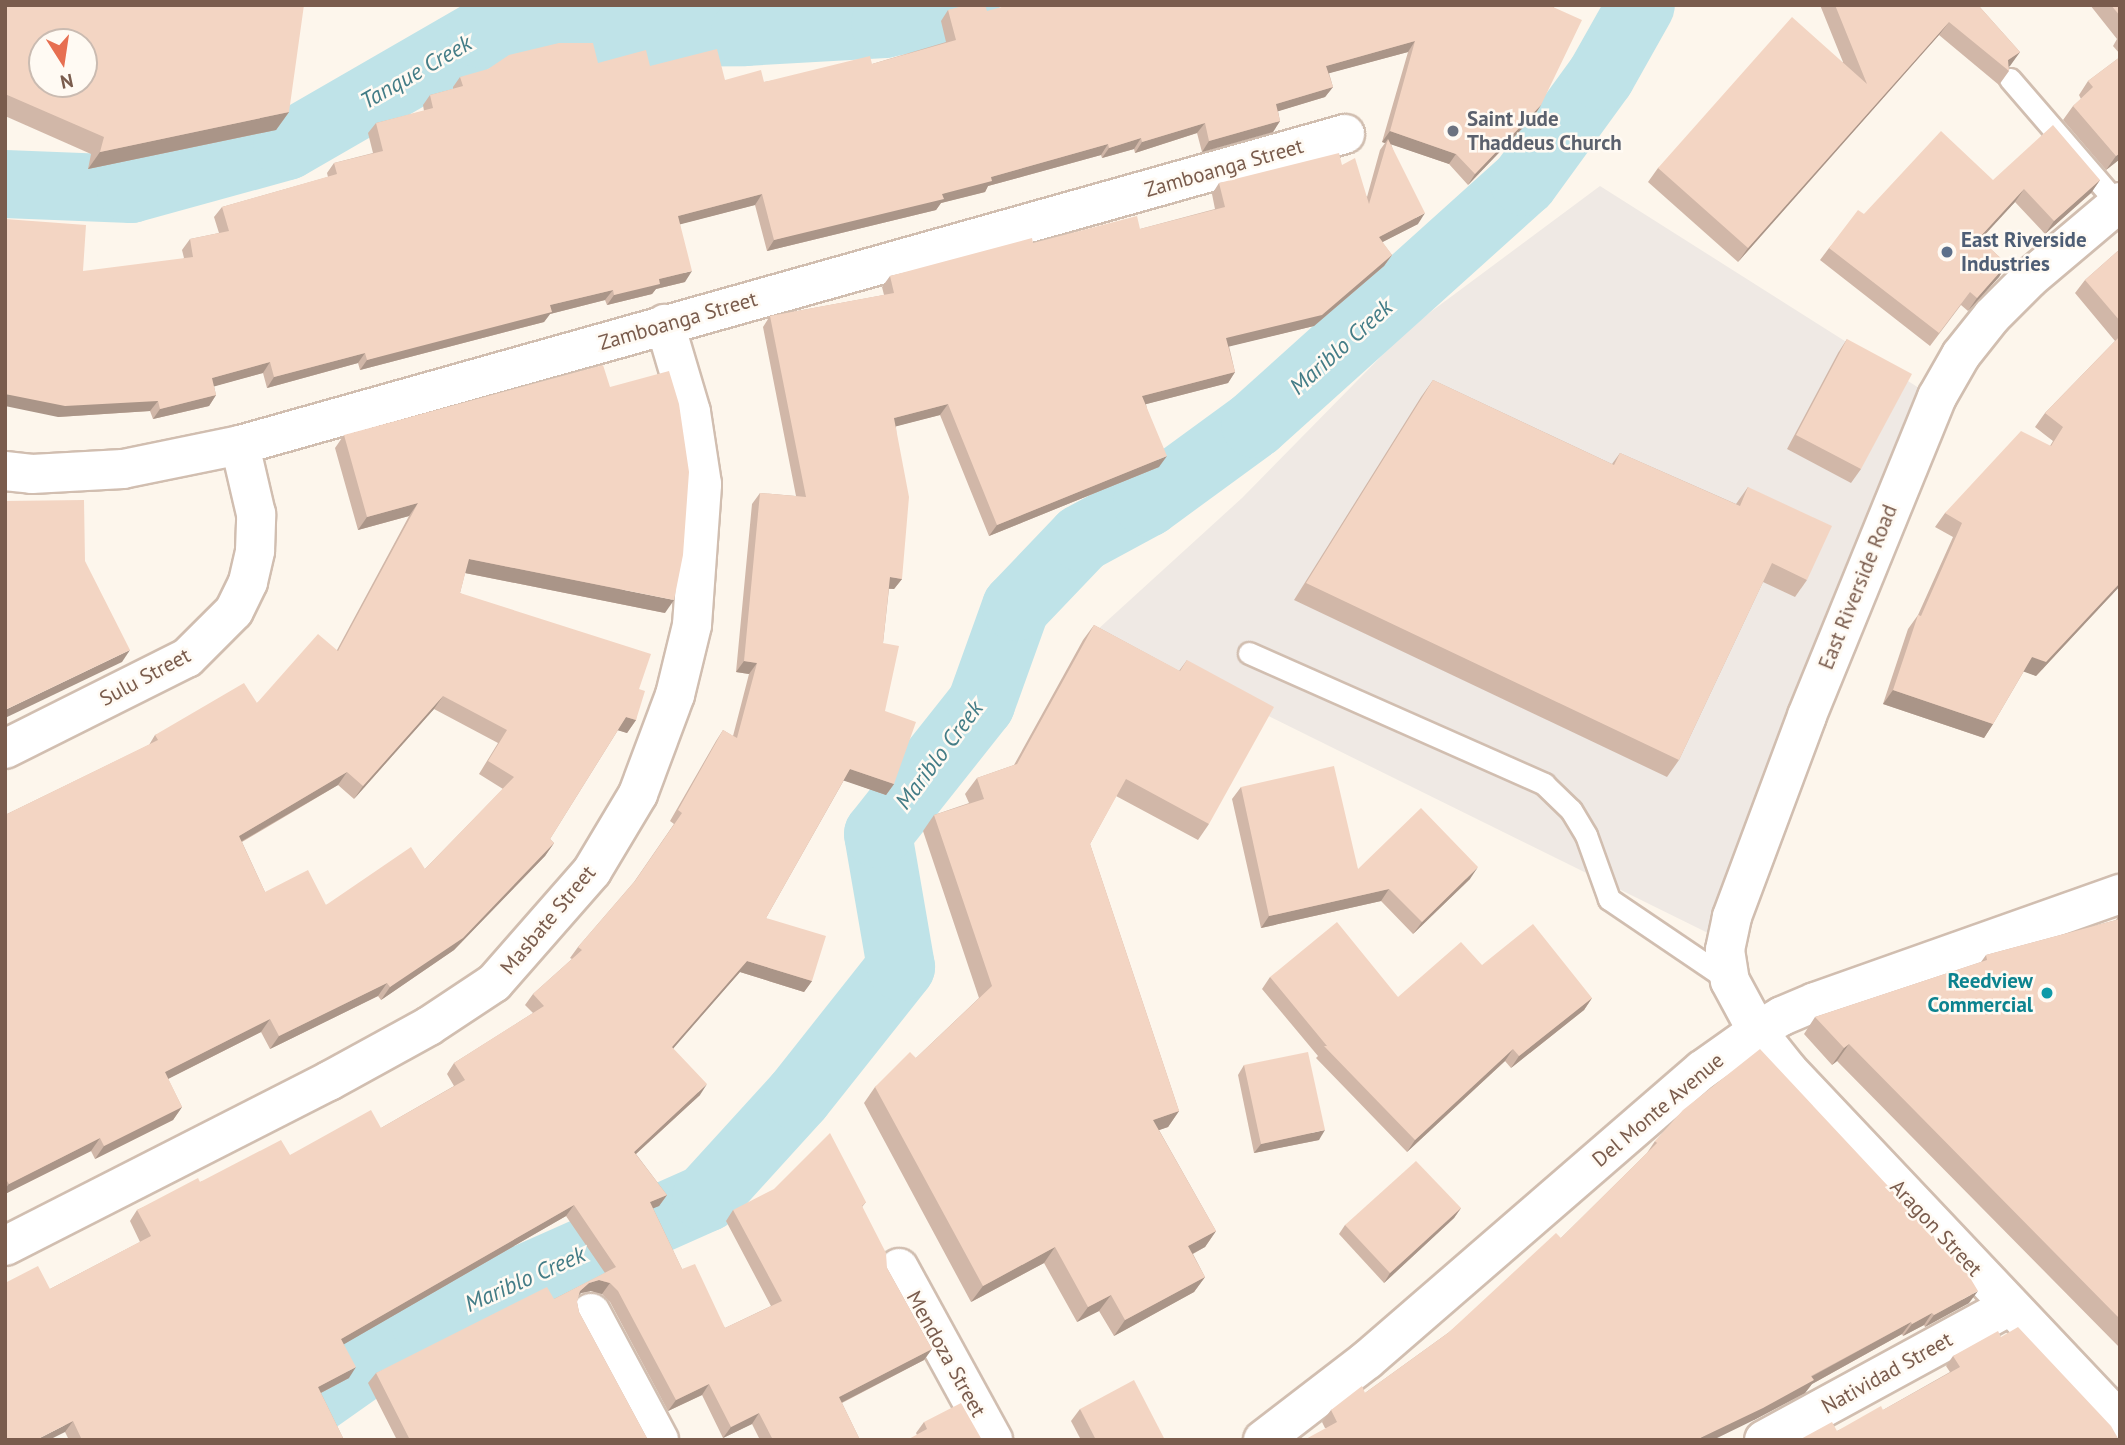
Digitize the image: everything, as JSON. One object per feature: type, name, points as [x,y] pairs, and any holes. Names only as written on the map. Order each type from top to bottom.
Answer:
[{"type":"street","name":"Zamboanga Street","points":[[5,471],[32,474],[122,469],[240,445],[1345,134]]},
{"type":"street","name":"East Riverside Road","points":[[1757,1031],[1730,981],[1725,950],[1732,917],[1812,704],[1937,397],[1961,355],[1992,316],[2029,279],[2119,203]]},
{"type":"street","name":"Masbate Street","points":[[5,1246],[329,1081],[429,1026],[494,983],[592,871],[638,794],[675,695],[692,625],[702,484],[691,412],[665,324]]},
{"type":"street","name":"Sulu Street","points":[[5,749],[187,658],[213,635],[234,611],[248,582],[255,551],[256,514],[240,445]]},
{"type":"street","name":"Del Monte Avenue","points":[[1263,1440],[1367,1360],[1702,1070],[1757,1031],[1815,1002],[2120,894]]},
{"type":"street","name":"Aragon Street","points":[[1757,1031],[1788,1070],[2120,1421]]},
{"type":"street","name":"Mendoza Street","points":[[900,1268],[993,1440]]},
{"type":"street","name":"Natividad Street","points":[[1764,1440],[2010,1306]]},
{"type":"street","points":[[591,1313],[659,1440]]},
{"type":"lane","points":[[2010,79],[2119,203]]},
{"type":"lane","points":[[1249,653],[1544,784],[1576,818],[1609,899],[1730,981]]},
{"type":"shaded area","points":[[1600,186],[1919,388],[1712,935],[1096,631],[1242,498],[1409,328]]},
{"type":"building","points":[[5,5],[304,5],[289,112],[100,152],[104,137],[5,94]]},
{"type":"building","points":[[966,5],[985,5],[987,11],[1009,5],[1554,5],[1553,7],[1582,20],[1541,105],[1475,174],[1456,154],[1390,131],[1415,41],[1326,66],[1333,87],[1276,104],[1280,121],[1209,141],[1205,123],[1142,142],[1141,138],[1109,148],[1108,144],[991,177],[992,181],[942,194],[944,199],[774,240],[762,194],[678,216],[692,271],[659,279],[660,284],[614,295],[613,290],[550,305],[552,312],[367,360],[365,353],[274,377],[270,362],[212,378],[216,395],[160,409],[158,401],[65,406],[5,394],[5,219],[86,225],[83,271],[193,257],[190,239],[229,231],[222,207],[337,174],[334,163],[383,151],[376,123],[433,108],[430,95],[463,86],[460,77],[488,69],[509,55],[559,43],[593,43],[598,63],[646,50],[650,66],[717,49],[725,80],[761,70],[764,82],[870,56],[872,64],[956,40],[948,10]]},
{"type":"building","points":[[1835,5],[1978,5],[2020,52],[2008,60],[2009,71],[1949,22],[1748,248],[1658,168],[1792,17],[1867,84]]},
{"type":"building","points":[[2111,5],[2120,5],[2120,16]]},
{"type":"building","points":[[2120,57],[2120,153],[2116,156],[2073,106],[2093,87],[2088,81]]},
{"type":"building","points":[[2053,125],[2100,180],[2054,221],[2024,189],[1979,238],[2007,264],[1977,298],[1970,292],[1939,333],[1829,248],[1858,210],[1864,214],[1941,131],[1993,180]]},
{"type":"building","points":[[1388,139],[1425,213],[1379,237],[1392,255],[1322,315],[1226,338],[1235,372],[1142,396],[1167,456],[997,525],[948,404],[894,418],[909,497],[902,579],[890,577],[883,643],[899,646],[885,711],[916,722],[894,784],[850,769],[766,918],[826,936],[812,981],[747,961],[672,1047],[707,1084],[634,1152],[667,1195],[650,1202],[682,1269],[695,1264],[725,1328],[782,1301],[733,1210],[774,1189],[830,1133],[866,1202],[862,1206],[886,1253],[887,1268],[932,1349],[839,1397],[860,1440],[773,1440],[759,1413],[731,1427],[709,1384],[676,1400],[618,1291],[610,1283],[599,1280],[589,1283],[580,1291],[577,1302],[579,1312],[648,1440],[410,1440],[376,1373],[547,1287],[554,1299],[616,1267],[574,1205],[341,1339],[356,1367],[318,1387],[344,1440],[82,1440],[73,1421],[36,1440],[5,1440],[5,1283],[38,1266],[50,1289],[151,1236],[137,1210],[198,1178],[200,1182],[281,1140],[290,1155],[371,1110],[381,1128],[465,1080],[454,1063],[544,1006],[533,994],[582,950],[578,947],[635,881],[682,813],[678,810],[723,730],[737,738],[757,663],[744,661],[760,493],[806,497],[770,316],[894,293],[890,276],[1032,238],[1033,243],[1137,216],[1140,229],[1225,207],[1219,183],[1339,153],[1342,165],[1355,158],[1369,204]]},
{"type":"building","points":[[2120,249],[2120,321],[2085,280]]},
{"type":"building","points":[[2120,336],[2120,583],[2046,662],[2032,657],[1993,724],[1893,690],[1918,615],[1921,616],[1962,523],[1945,513],[2021,431],[2051,446],[2063,427],[2045,413]]},
{"type":"building","points":[[1847,339],[1912,374],[1861,469],[1796,435]]},
{"type":"building","points":[[603,365],[610,387],[669,371],[679,404],[689,472],[683,555],[674,600],[469,559],[460,593],[651,654],[639,689],[645,691],[636,720],[626,717],[550,839],[554,843],[463,938],[390,987],[387,983],[279,1036],[270,1019],[165,1072],[182,1107],[104,1146],[100,1138],[9,1184],[5,1178],[5,815],[158,740],[155,735],[244,683],[257,703],[318,634],[338,651],[418,503],[367,517],[344,435]],"holes":[[[443,696],[507,730],[488,761],[514,777],[425,869],[411,847],[326,905],[308,870],[265,892],[239,836],[347,772],[363,786]]]},
{"type":"building","points":[[1433,380],[1614,465],[1620,453],[1740,506],[1748,487],[1832,526],[1807,580],[1772,563],[1679,760],[1306,583]]},
{"type":"building","points":[[84,500],[85,561],[130,650],[5,710],[5,501]]},
{"type":"building","points":[[1094,625],[1180,671],[1187,660],[1274,707],[1209,824],[1126,779],[1090,844],[1179,1111],[1153,1120],[1216,1231],[1188,1246],[1205,1277],[1125,1320],[1111,1295],[1088,1307],[1055,1247],[983,1286],[875,1087],[910,1052],[916,1058],[992,986],[934,815],[984,799],[977,778],[1017,764]]},
{"type":"building","points":[[1334,766],[1358,869],[1421,808],[1478,867],[1422,922],[1389,889],[1269,916],[1241,787]]},
{"type":"building","points":[[2120,919],[2120,1319],[1849,1044],[1844,1048],[1815,1017],[1987,960],[1986,955]]},
{"type":"building","points":[[1337,922],[1398,997],[1461,942],[1482,965],[1533,924],[1592,998],[1519,1056],[1513,1049],[1415,1140],[1324,1046],[1327,1046],[1270,977]]},
{"type":"building","points":[[1760,1049],[1931,1232],[1942,1249],[1946,1247],[1963,1266],[1978,1291],[1934,1315],[1932,1313],[1912,1324],[1911,1322],[1811,1376],[1814,1380],[1763,1408],[1696,1440],[1304,1440],[1337,1422],[1331,1410],[1362,1386],[1365,1393],[1448,1333],[1556,1233],[1561,1238],[1657,1143],[1655,1141],[1683,1110]]},
{"type":"building","points":[[1308,1052],[1325,1130],[1261,1144],[1244,1065]]},
{"type":"building","points":[[1416,1161],[1461,1208],[1390,1273],[1345,1225]]},
{"type":"building","points":[[2018,1327],[2111,1426],[2119,1440],[1799,1440],[1832,1422],[1837,1431],[1881,1406],[1883,1410],[1960,1367],[1953,1356],[1998,1331],[2001,1337]]},
{"type":"building","points":[[1134,1380],[1165,1440],[1096,1440],[1080,1409]]},
{"type":"building","points":[[961,1403],[982,1440],[907,1440],[927,1429],[924,1422]]},
{"type":"waterway","name":"Tanque Creek","points":[[5,184],[131,189],[287,146],[481,34],[745,32],[885,24],[966,5]]},
{"type":"waterway","name":"Mariblo Creek","points":[[259,1440],[425,1323],[706,1198],[798,1097],[901,967],[878,834],[981,704],[1016,607],[1082,538],[1147,503],[1255,424],[1524,182],[1601,76],[1641,5]]},
{"type":"place","name":"Saint Jude Thaddeus Church","points":[[1453,131]]},
{"type":"place","name":"East Riverside Industries","points":[[1947,252]]},
{"type":"place","name":"Reedview Commercial","points":[[2047,993]]}]
